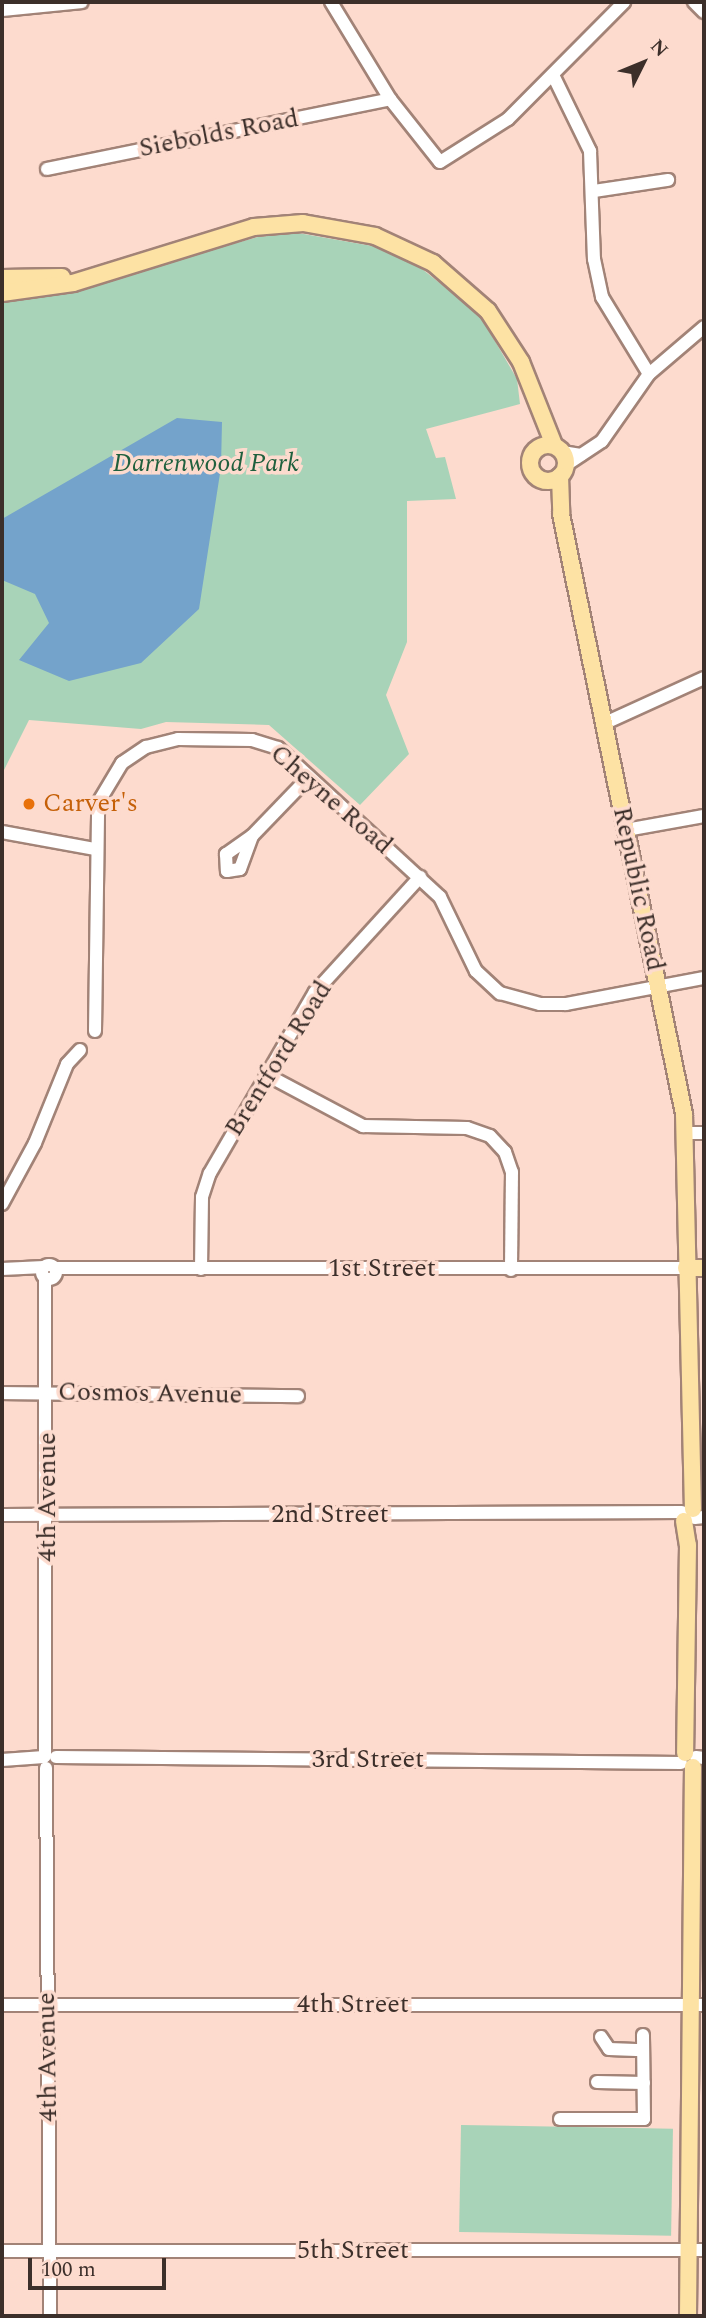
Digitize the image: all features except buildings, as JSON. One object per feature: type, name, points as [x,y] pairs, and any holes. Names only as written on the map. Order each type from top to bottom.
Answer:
[{"type":"main road","name":"Republic Road","points":[[2,293],[43,290],[274,224],[332,226],[375,236],[433,263],[488,311],[521,362],[540,417],[561,459],[561,514],[686,1133],[689,1487],[692,1515]]},
{"type":"main road","name":"Republic Road","points":[[2,278],[96,274]]},
{"type":"main road","name":"Republic Road","points":[[540,417],[537,450],[531,465],[561,514]]},
{"type":"main road","points":[[537,450],[561,459],[542,479]]},
{"type":"main road","points":[[686,1268],[704,1268]]},
{"type":"main road","points":[[688,2316],[696,2250],[697,2006],[688,1790],[692,1760],[688,1729],[688,1545],[692,1515]]},
{"type":"street","points":[[2,10],[82,2]]},
{"type":"street","points":[[331,2],[390,99],[440,162],[495,129],[553,75],[624,2]]},
{"type":"street","points":[[694,2],[704,12]]},
{"type":"street","points":[[553,75],[585,134],[594,191],[594,259],[602,297],[649,374]]},
{"type":"street","name":"Siebolds Road","points":[[47,169],[390,99]]},
{"type":"street","points":[[594,191],[668,180]]},
{"type":"street","points":[[561,459],[581,455],[602,441],[649,374],[704,327]]},
{"type":"street","points":[[603,724],[704,678]]},
{"type":"street","name":"Cheyne Road","points":[[95,1031],[95,849],[98,803],[107,781],[133,755],[158,742],[262,741],[309,778],[420,877],[452,911],[476,971],[500,993],[540,1004],[566,1004],[704,978]]},
{"type":"street","points":[[253,836],[309,778]]},
{"type":"street","points":[[626,830],[704,816]]},
{"type":"street","points":[[2,832],[95,849]]},
{"type":"street","name":"Brentford Road","points":[[201,1269],[203,1191],[267,1075],[316,992],[420,877]]},
{"type":"street","points":[[2,1204],[35,1143],[67,1064],[80,1050]]},
{"type":"street","points":[[267,1075],[363,1126],[467,1128],[490,1136],[505,1152],[512,1172],[511,1270]]},
{"type":"street","points":[[686,1133],[704,1133]]},
{"type":"street","name":"1st Street","points":[[2,1269],[49,1274],[78,1269],[686,1268]]},
{"type":"street","name":"4th Avenue","points":[[49,1274],[50,1761],[47,2005],[50,2316]]},
{"type":"street","name":"Cosmos Avenue","points":[[2,1393],[298,1396]]},
{"type":"street","name":"2nd Street","points":[[2,1514],[692,1515]]},
{"type":"street","name":"3rd Street","points":[[2,1760],[692,1760]]},
{"type":"street","name":"4th Street","points":[[2,2005],[697,2006]]},
{"type":"street","points":[[560,2119],[644,2119],[643,2035]]},
{"type":"street","points":[[601,2037],[609,2049],[643,2050]]},
{"type":"street","points":[[597,2082],[644,2083]]},
{"type":"street","name":"5th Street","points":[[2,2250],[696,2250]]},
{"type":"green space","name":"Darrenwood Park","points":[[298,233],[378,247],[417,265],[480,315],[517,379],[520,404],[426,429],[436,458],[445,457],[456,499],[407,501],[407,642],[386,695],[409,754],[360,805],[269,725],[166,722],[141,729],[29,720],[2,774],[2,302],[44,297],[258,237]]},
{"type":"green space","points":[[461,2125],[673,2129],[671,2236],[459,2232]]},
{"type":"water","points":[[177,418],[222,422],[221,467],[199,609],[141,663],[69,681],[19,660],[49,623],[35,594],[2,580],[2,519]]},
{"type":"place","name":"Carver's","points":[[29,804]]}]
